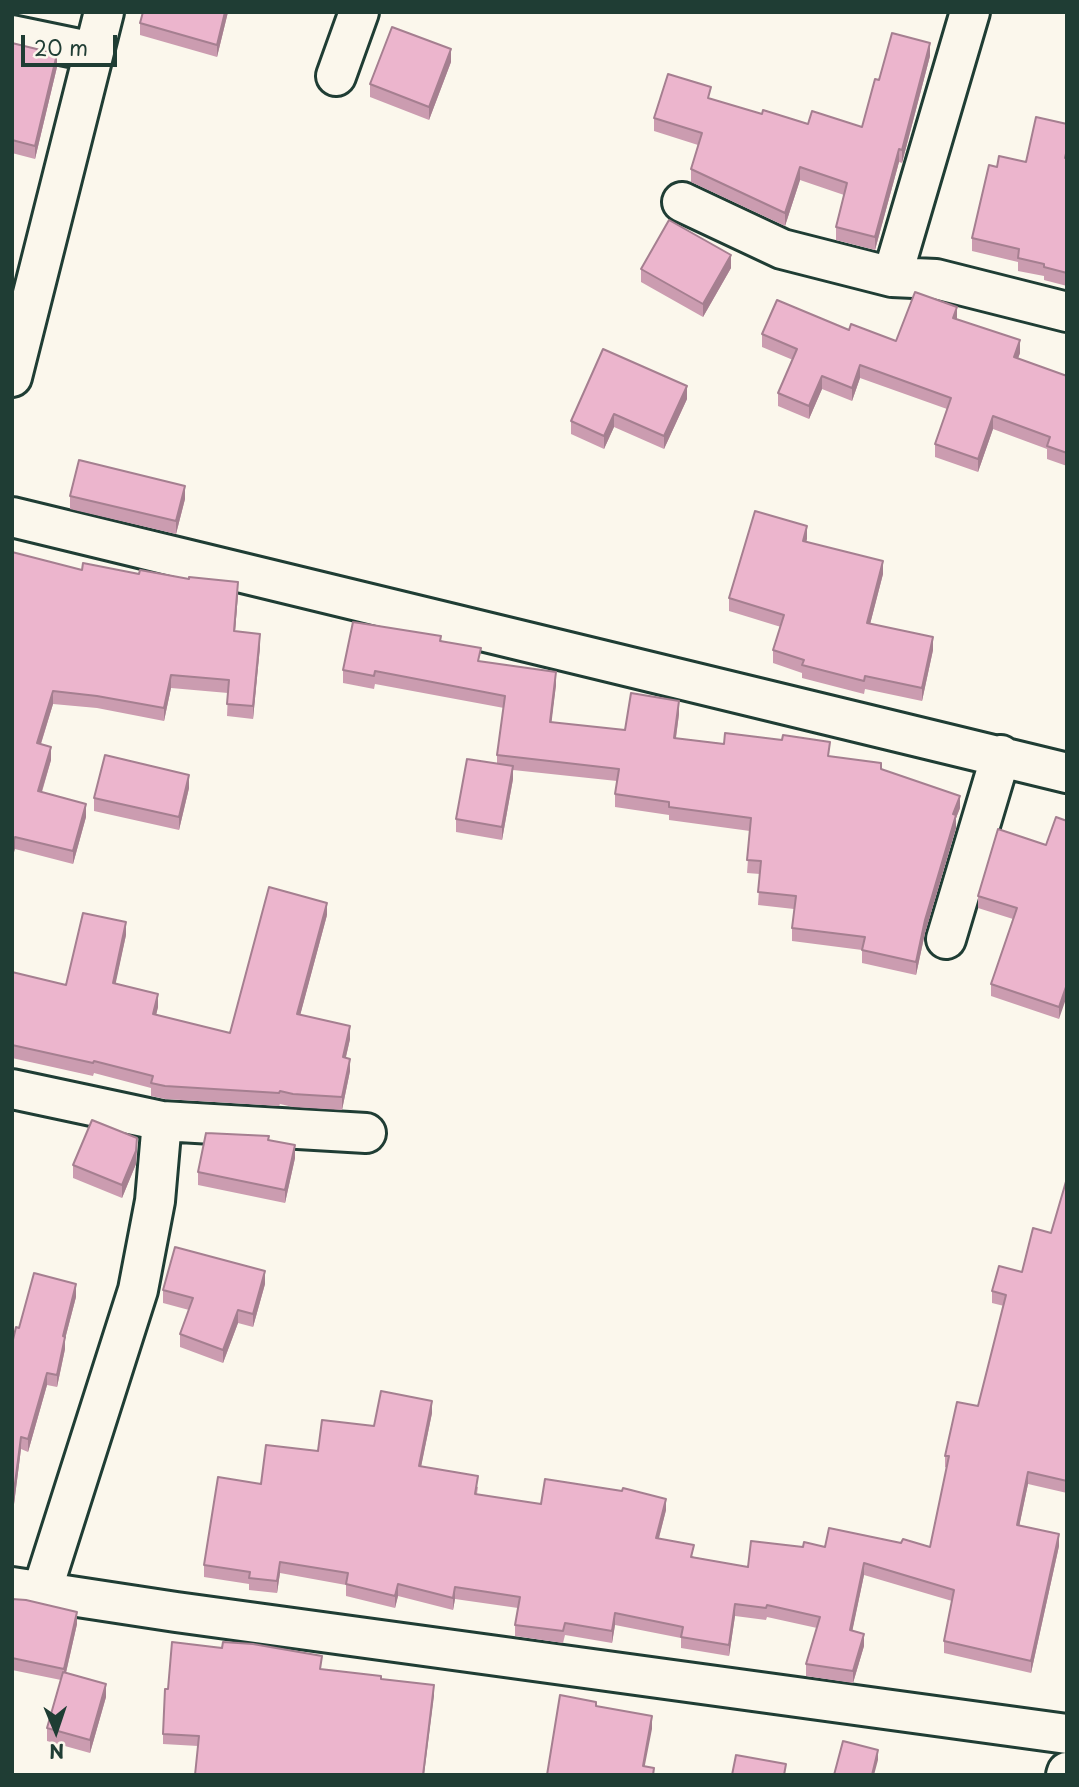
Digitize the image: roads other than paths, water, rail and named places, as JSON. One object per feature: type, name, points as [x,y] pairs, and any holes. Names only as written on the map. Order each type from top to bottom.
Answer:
[{"type":"street","points":[[12,377],[104,12]]},
{"type":"street","points":[[336,76],[359,12]]},
{"type":"street","points":[[892,277],[970,12]]},
{"type":"street","points":[[12,36],[93,52]]},
{"type":"street","points":[[682,202],[782,249],[892,277],[936,279],[1067,312]]},
{"type":"street","points":[[12,517],[1067,773]]},
{"type":"street","points":[[946,939],[1001,755]]},
{"type":"street","points":[[12,1089],[162,1121],[366,1133]]},
{"type":"street","points":[[162,1121],[155,1201],[138,1290],[27,1589],[190,1614],[1067,1734]]}]
